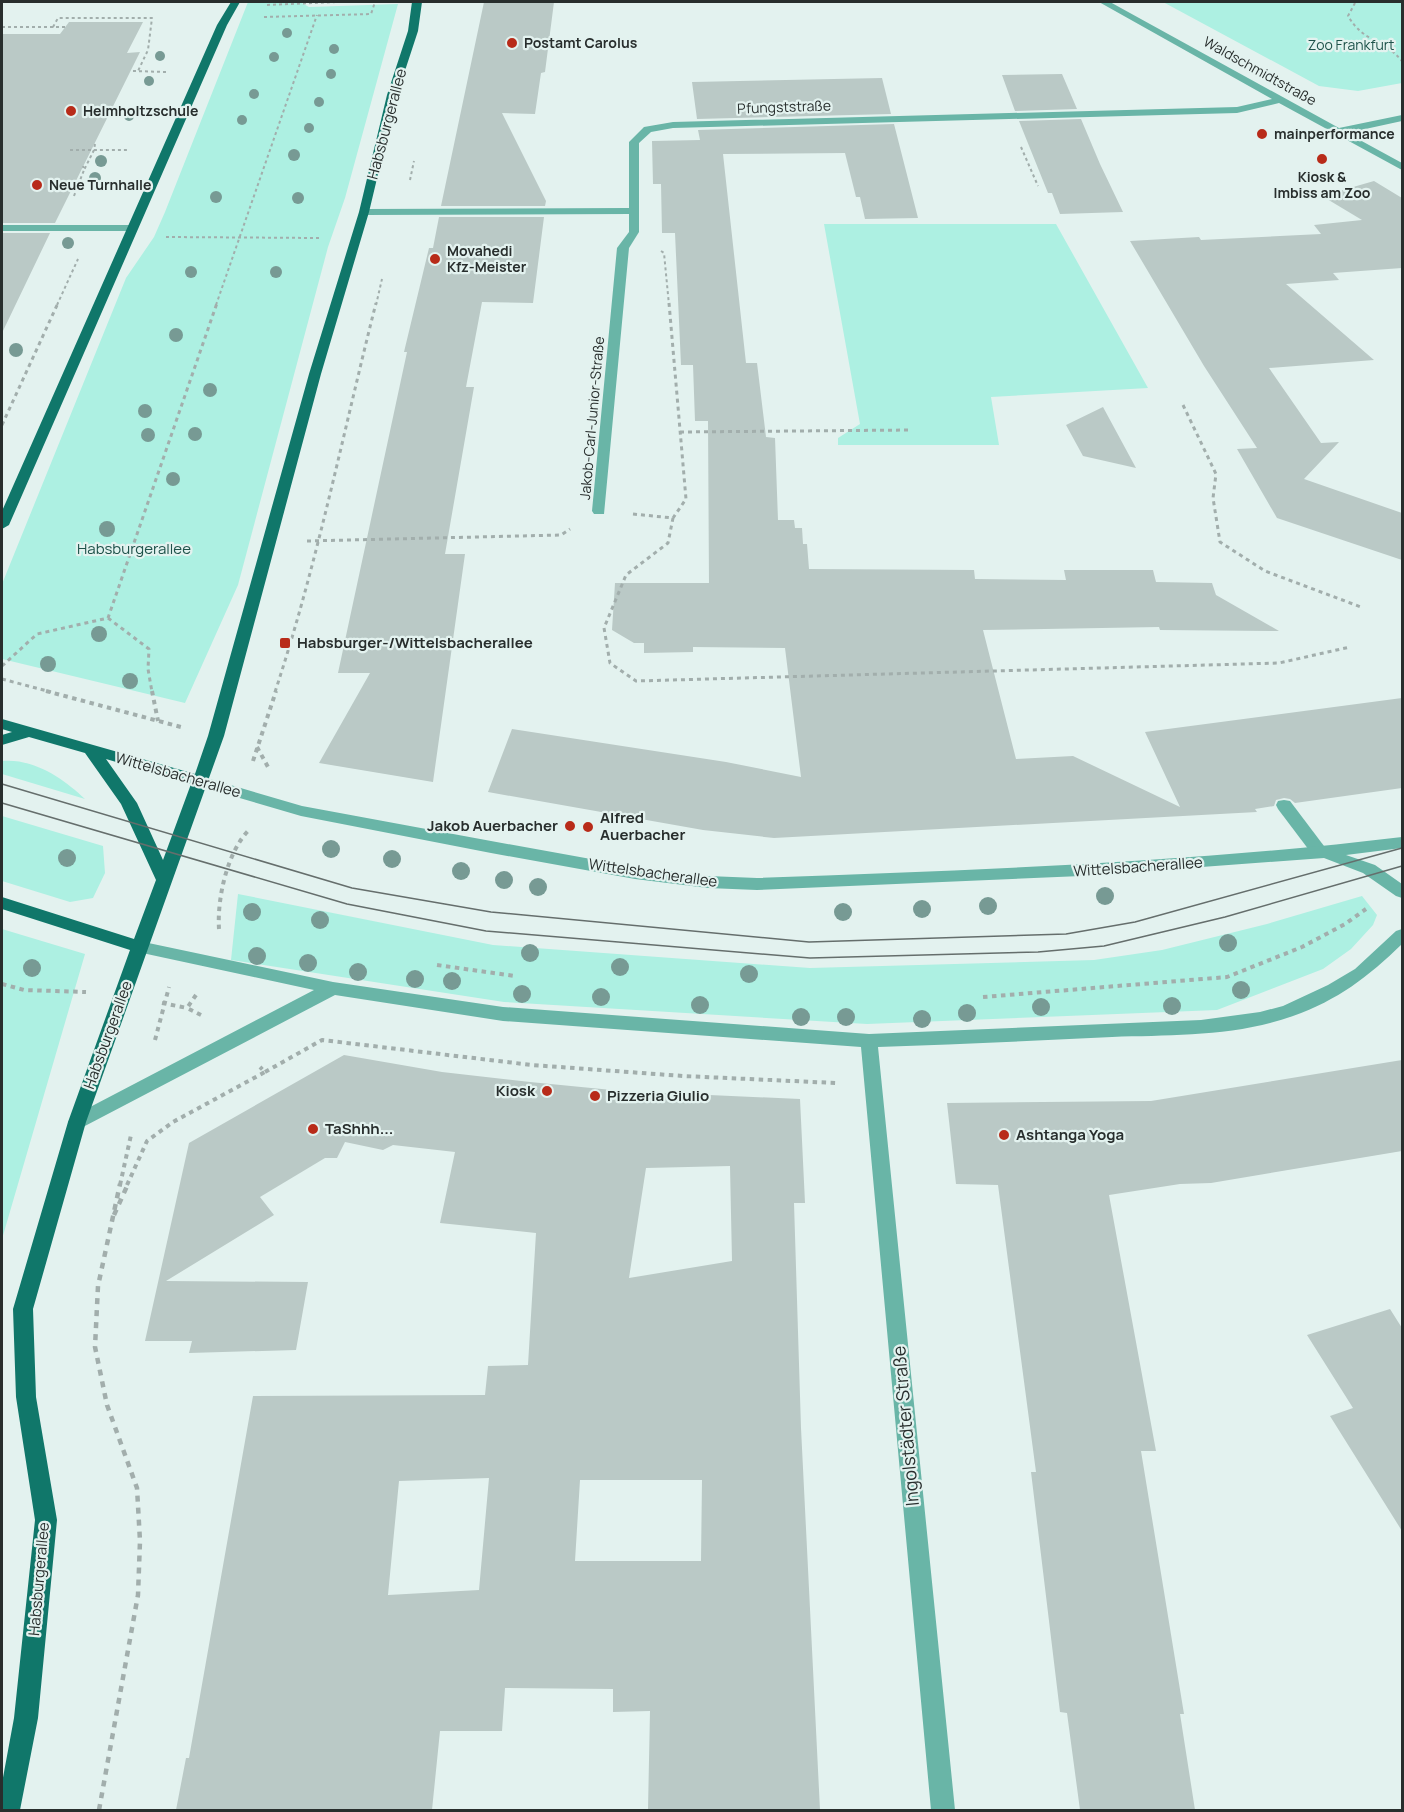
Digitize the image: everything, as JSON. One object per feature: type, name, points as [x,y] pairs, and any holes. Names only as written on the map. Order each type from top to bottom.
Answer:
[{"type":"main road","points":[[2,525],[222,25],[235,2]]},
{"type":"main road","name":"Habsburgerallee","points":[[8,1810],[26,1718],[46,1520],[26,1397],[23,1309],[77,1122],[216,736],[354,238],[364,212],[392,95],[413,32],[417,2]]},
{"type":"main road","name":"Wittelsbacherallee","points":[[2,724],[200,781]]},
{"type":"main road","points":[[2,740],[28,732]]},
{"type":"main road","points":[[90,749],[129,803],[164,879]]},
{"type":"main road","points":[[2,903],[139,947]]},
{"type":"street","name":"Waldschmidtstraße","points":[[1104,2],[1402,167]]},
{"type":"street","name":"Pfungststraße","points":[[635,212],[634,142],[648,129],[685,124],[1237,110],[1279,100]]},
{"type":"street","points":[[1340,131],[1402,118]]},
{"type":"street","points":[[364,212],[635,212]]},
{"type":"street","name":"Jakob-Carl-Junior-Straße","points":[[599,511],[623,248],[634,232],[635,212]]},
{"type":"street","points":[[2,228],[132,228]]},
{"type":"street","name":"Wittelsbacherallee","points":[[200,781],[312,813],[635,873],[708,882],[757,884],[1125,869],[1321,854],[1402,843]]},
{"type":"street","points":[[1284,805],[1321,854]]},
{"type":"street","name":"Wittelsbacherallee","points":[[1321,854],[1350,861],[1369,869],[1402,892]]},
{"type":"street","points":[[139,947],[333,988],[503,1014],[869,1041],[1201,1027],[1260,1019],[1288,1011],[1334,990],[1360,973],[1402,935]]},
{"type":"street","points":[[77,1122],[333,988]]},
{"type":"street","name":"Ingolstädter Straße","points":[[869,1041],[943,1810]]},
{"type":"path","points":[[279,17],[371,14],[375,2]]},
{"type":"path","points":[[1361,2],[1353,2],[1348,16],[1355,31],[1397,53],[1402,61]]},
{"type":"path","points":[[108,618],[317,15]]},
{"type":"path","points":[[52,27],[58,18],[152,18],[148,50],[138,71]]},
{"type":"path","points":[[2,27],[65,27]]},
{"type":"path","points":[[133,71],[159,72]]},
{"type":"path","points":[[1008,116],[1038,186]]},
{"type":"path","points":[[74,197],[96,144]]},
{"type":"path","points":[[70,150],[128,150]]},
{"type":"path","points":[[83,166],[84,170]]},
{"type":"path","points":[[634,232],[663,254],[686,499],[673,518],[668,543],[626,575],[604,628],[610,663],[636,681],[1279,663],[1350,647]]},
{"type":"path","points":[[164,237],[354,238]]},
{"type":"path","points":[[2,425],[80,254]]},
{"type":"path","points":[[2,679],[257,746],[279,686],[320,540],[326,503],[383,274]]},
{"type":"path","points":[[1183,405],[1216,474],[1213,498],[1220,542],[1265,571],[1361,607]]},
{"type":"path","points":[[680,432],[911,430]]},
{"type":"path","points":[[599,511],[673,518]]},
{"type":"path","name":"Jakob-Carl-Junior-Straße","points":[[270,541],[561,535],[599,511]]},
{"type":"path","points":[[2,666],[37,634],[108,618],[149,649],[148,669],[158,721]]},
{"type":"path","points":[[285,643],[291,643]]},
{"type":"path","points":[[981,998],[1227,977],[1302,947],[1345,924],[1371,906]]},
{"type":"path","points":[[432,964],[527,978]]},
{"type":"path","points":[[2,984],[37,993],[68,989],[89,993]]},
{"type":"path","points":[[154,1043],[171,984]]},
{"type":"path","points":[[264,1072],[322,1040],[532,1065],[683,1076],[873,1084]]},
{"type":"path","points":[[99,1810],[138,1595],[140,1541],[137,1488],[107,1405],[95,1347],[98,1286],[110,1222],[132,1134]]},
{"type":"green space","name":"Habsburgerallee","points":[[248,2],[300,2],[309,7],[398,4],[345,198],[328,247],[238,585],[185,703],[2,659],[2,584],[126,278],[154,237],[165,212]]},
{"type":"green space","name":"Zoo Frankfurt","points":[[1163,2],[1402,2],[1402,83],[1358,91],[1319,86]]},
{"type":"green space","points":[[824,224],[1056,224],[1148,388],[991,397],[999,445],[838,445],[838,438],[860,424]]},
{"type":"green space","points":[[2,761],[25,763],[47,771],[85,799],[2,774]]},
{"type":"green space","points":[[2,816],[103,846],[105,873],[93,898],[70,902],[2,881]]},
{"type":"green space","points":[[238,894],[493,945],[810,968],[1094,960],[1162,950],[1267,924],[1362,896],[1377,915],[1373,925],[1351,949],[1323,969],[1217,1010],[867,1024],[504,1002],[231,960]]},
{"type":"green space","points":[[2,929],[85,954],[2,1239]]},
{"type":"building","points":[[484,2],[554,2],[545,72],[541,73],[535,114],[502,113],[546,201],[545,206],[441,206]]},
{"type":"building","name":"Helmholtzschule","points":[[69,22],[143,22],[127,53],[140,52],[55,223],[2,223],[2,34],[60,34]]},
{"type":"building","points":[[1062,74],[1077,109],[1015,111],[1002,75]]},
{"type":"building","points":[[882,78],[891,114],[697,119],[692,82]]},
{"type":"building","points":[[1081,119],[1123,212],[1060,214],[1052,193],[1048,193],[1019,121]]},
{"type":"building","points":[[894,124],[918,218],[865,219],[860,197],[856,197],[845,153],[723,154],[746,363],[757,363],[766,437],[775,438],[778,520],[794,520],[795,528],[802,528],[803,544],[807,544],[809,569],[974,570],[975,579],[1066,580],[1064,570],[1153,570],[1156,582],[1212,583],[1216,595],[1279,631],[1160,630],[1159,627],[983,630],[1016,759],[1073,756],[1180,807],[1145,732],[1402,698],[1402,788],[1295,803],[1284,798],[1276,800],[1274,806],[1255,809],[1257,812],[774,838],[703,830],[488,792],[512,729],[726,762],[801,777],[785,648],[693,647],[693,652],[644,653],[644,643],[634,643],[612,630],[615,583],[709,583],[708,421],[695,421],[693,365],[681,365],[675,233],[662,233],[661,184],[653,184],[652,141],[700,140],[698,130]]},
{"type":"building","points":[[1374,181],[1402,198],[1402,268],[1333,273],[1339,280],[1286,284],[1374,360],[1269,368],[1321,443],[1339,442],[1304,479],[1402,513],[1402,560],[1277,518],[1237,449],[1257,448],[1204,366],[1130,241],[1321,234],[1314,225],[1362,220],[1322,196]]},
{"type":"building","points":[[439,217],[544,217],[533,303],[482,302],[466,387],[474,387],[445,554],[465,554],[433,782],[319,763],[370,673],[338,673],[407,352],[404,352],[429,248],[433,248]]},
{"type":"building","points":[[2,233],[50,233],[2,333]]},
{"type":"building","points":[[1103,407],[1136,468],[1083,456],[1066,425]]},
{"type":"building","points":[[344,1055],[442,1072],[622,1091],[800,1099],[805,1203],[794,1203],[801,1428],[820,1810],[648,1810],[650,1711],[613,1712],[613,1689],[505,1688],[502,1731],[440,1731],[432,1810],[176,1810],[186,1758],[189,1758],[253,1396],[485,1395],[488,1366],[528,1365],[536,1233],[440,1223],[455,1152],[393,1145],[383,1150],[345,1142],[337,1158],[325,1158],[260,1197],[274,1215],[166,1281],[308,1282],[296,1350],[189,1353],[192,1341],[145,1341],[189,1143]],"holes":[[[730,1166],[732,1261],[629,1278],[646,1168]],[[489,1478],[479,1590],[388,1595],[399,1481]],[[580,1480],[702,1480],[701,1561],[575,1561]]]},
{"type":"building","points":[[1402,1060],[1402,1151],[1211,1183],[1180,1184],[1109,1195],[1156,1451],[1141,1451],[1184,1714],[1180,1714],[1195,1810],[1080,1810],[1067,1713],[1060,1712],[1031,1472],[1036,1472],[998,1185],[956,1184],[947,1103],[1151,1101]]},
{"type":"building","points":[[1390,1309],[1402,1328],[1402,1531],[1330,1416],[1353,1408],[1307,1335]]},
{"type":"tram line","points":[[2,784],[352,888],[491,912],[809,942],[1066,934],[1135,922],[1402,848]]},
{"type":"tram line","points":[[2,803],[347,904],[486,931],[810,958],[1038,952],[1104,946],[1225,917],[1402,866]]},
{"type":"place","name":"Postamt Carolus","points":[[512,43]]},
{"type":"place","name":"Helmholtzschule","points":[[71,111]]},
{"type":"place","name":"mainperformance","points":[[1262,134]]},
{"type":"place","name":"Kiosk & Imbiss am Zoo","points":[[1322,159]]},
{"type":"place","name":"Neue Turnhalle","points":[[37,185]]},
{"type":"place","name":"Movahedi Kfz-Meister","points":[[435,259]]},
{"type":"place","name":"Habsburger-/Wittelsbacherallee","points":[[285,643]]},
{"type":"place","name":"Jakob Auerbacher","points":[[570,826]]},
{"type":"place","name":"Alfred Auerbacher","points":[[588,827]]},
{"type":"place","name":"Kiosk","points":[[547,1091]]},
{"type":"place","name":"Pizzeria Giulio","points":[[595,1096]]},
{"type":"place","name":"TaShhh...","points":[[313,1129]]},
{"type":"place","name":"Ashtanga Yoga","points":[[1004,1135]]}]
